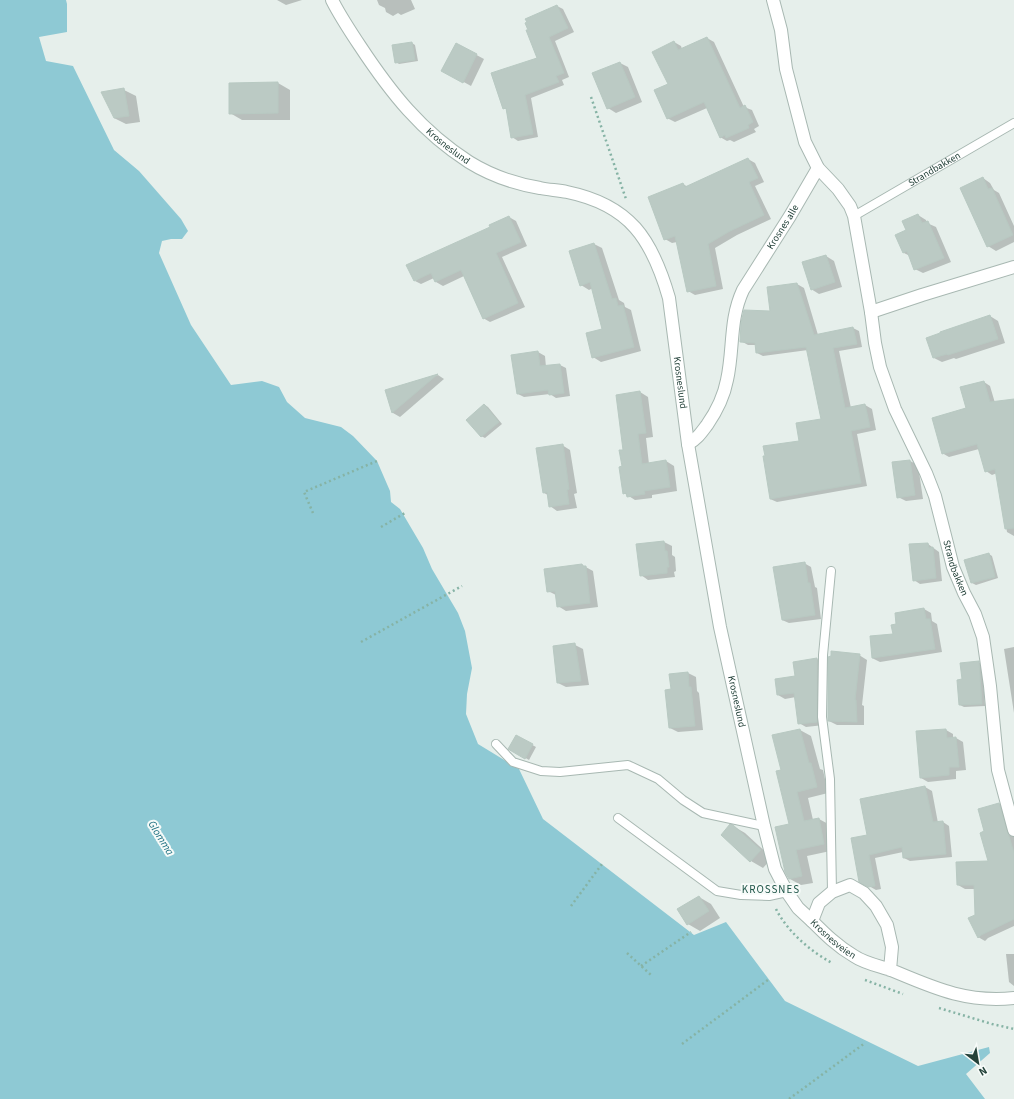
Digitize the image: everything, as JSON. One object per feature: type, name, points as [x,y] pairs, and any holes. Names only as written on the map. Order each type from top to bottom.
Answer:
[{"type":"street","name":"Krosneslund","points":[[332,0],[369,59],[396,96],[412,115],[446,146],[490,173],[522,184],[589,198],[615,210],[630,221],[639,231],[654,255],[669,298],[688,444],[720,627],[764,826],[775,869],[787,892],[798,908],[812,921]]},
{"type":"street","points":[[772,0],[781,30],[786,69],[798,118],[805,142],[818,168]]},
{"type":"street","name":"Strandbakken","points":[[818,168],[838,189],[850,206],[854,216],[880,367],[895,409],[935,496],[953,567],[975,614],[983,637],[990,686],[998,770],[1014,830]]},
{"type":"street","name":"Krosnes alle","points":[[688,444],[697,438],[710,420],[724,393],[728,379],[734,317],[737,302],[818,168]]},
{"type":"street","points":[[871,312],[1014,267]]},
{"type":"street","name":"Krosnesveien","points":[[890,970],[892,947],[887,925],[876,906],[864,893],[850,885],[832,892],[819,903],[812,921],[830,940],[855,957],[930,987],[963,997],[998,1000],[1014,998]]},
{"type":"lane","name":"Strandbakken","points":[[854,216],[1014,123]]},
{"type":"lane","points":[[831,571],[823,655],[822,717],[830,778],[832,892]]},
{"type":"lane","points":[[496,744],[513,762],[541,771],[560,772],[628,766],[658,779],[683,800],[703,812],[764,826]]},
{"type":"lane","points":[[618,818],[717,891],[769,896],[787,892]]},
{"type":"path","points":[[591,97],[626,198],[626,202],[615,210]]},
{"type":"path","points":[[313,513],[304,492],[377,461]]},
{"type":"path","points":[[381,527],[405,513]]},
{"type":"path","points":[[361,642],[462,586]]},
{"type":"path","points":[[571,906],[602,864]]},
{"type":"path","points":[[642,966],[691,932]]},
{"type":"path","points":[[627,954],[651,975]]},
{"type":"path","points":[[682,1044],[768,980]]},
{"type":"path","points":[[789,1099],[865,1043]]},
{"type":"water","name":"Glomma","points":[[0,0],[66,0],[67,32],[39,37],[46,61],[73,66],[114,150],[139,171],[181,219],[188,231],[182,239],[162,241],[159,253],[191,325],[231,385],[262,381],[279,387],[287,402],[305,418],[341,427],[353,436],[377,461],[390,491],[391,502],[400,509],[423,548],[432,569],[458,613],[465,631],[472,668],[467,694],[466,714],[478,744],[519,769],[543,819],[694,935],[726,922],[785,1001],[918,1066],[989,1047],[990,1053],[966,1074],[985,1099],[0,1099]]},
{"type":"building","points":[[557,5],[568,28],[549,37],[564,73],[556,76],[559,82],[525,95],[533,134],[511,138],[506,108],[503,109],[491,73],[537,58],[526,30],[528,30],[525,19]]},
{"type":"building","points":[[707,37],[740,108],[745,105],[753,122],[748,125],[749,128],[726,138],[725,135],[720,138],[704,102],[667,119],[654,90],[668,84],[652,52],[674,41],[678,50]]},
{"type":"building","points":[[412,42],[415,60],[395,63],[392,45]]},
{"type":"building","points":[[456,43],[477,54],[463,83],[441,71]]},
{"type":"building","points":[[620,62],[635,97],[607,109],[592,73]]},
{"type":"building","points":[[278,82],[278,113],[229,114],[229,83]]},
{"type":"building","points":[[124,88],[129,116],[114,118],[101,92]]},
{"type":"building","points":[[748,158],[758,178],[749,182],[764,215],[730,231],[708,244],[716,286],[687,292],[675,236],[664,240],[648,197],[683,183],[685,187]]},
{"type":"building","points":[[983,177],[988,189],[992,188],[1013,235],[987,247],[960,188]]},
{"type":"building","points":[[918,214],[922,223],[928,221],[944,258],[914,270],[907,251],[903,253],[895,235],[906,230],[902,221]]},
{"type":"building","points":[[509,216],[521,242],[496,253],[518,303],[483,319],[461,270],[435,282],[431,273],[414,281],[406,265],[490,227],[489,225]]},
{"type":"building","points":[[594,243],[612,299],[616,298],[618,306],[623,305],[634,347],[592,358],[586,333],[602,329],[590,282],[580,286],[569,251]]},
{"type":"building","points":[[826,255],[835,282],[811,290],[802,262]]},
{"type":"building","points":[[797,283],[814,335],[853,327],[857,344],[833,348],[845,408],[865,404],[870,427],[851,431],[861,483],[770,499],[763,456],[765,456],[763,446],[799,441],[796,423],[821,419],[806,347],[756,353],[755,343],[740,342],[741,323],[744,310],[770,311],[767,287]]},
{"type":"building","points":[[990,315],[998,339],[948,355],[933,358],[926,338]]},
{"type":"building","points":[[538,351],[540,366],[560,364],[564,393],[549,395],[548,390],[517,394],[511,355]]},
{"type":"building","points":[[438,374],[392,413],[385,390]]},
{"type":"building","points":[[984,381],[990,402],[1014,399],[1014,528],[1005,529],[995,469],[985,472],[977,444],[942,454],[932,418],[966,408],[960,387]]},
{"type":"building","points":[[640,391],[646,433],[638,434],[642,464],[666,460],[670,487],[644,491],[645,494],[627,497],[626,493],[623,494],[619,467],[622,466],[619,450],[623,450],[616,395]]},
{"type":"building","points":[[484,404],[499,422],[481,437],[466,420]]},
{"type":"building","points":[[563,444],[569,489],[567,490],[569,504],[549,507],[547,492],[543,493],[536,448]]},
{"type":"building","points":[[910,460],[915,495],[897,498],[892,462]]},
{"type":"building","points":[[664,541],[669,567],[667,567],[667,573],[640,576],[636,544]]},
{"type":"building","points":[[928,543],[929,548],[933,547],[936,578],[913,581],[909,544]]},
{"type":"building","points":[[989,553],[995,577],[971,583],[964,560]]},
{"type":"building","points":[[805,562],[815,615],[782,620],[773,567]]},
{"type":"building","points":[[582,564],[583,566],[586,566],[590,603],[557,607],[555,591],[547,592],[544,569]]},
{"type":"building","points":[[924,608],[926,619],[930,619],[935,649],[872,658],[870,636],[893,634],[891,625],[896,624],[895,613]]},
{"type":"building","points":[[575,643],[581,681],[557,683],[553,646]]},
{"type":"building","points":[[831,651],[860,654],[855,700],[857,722],[828,721],[828,657],[831,656]]},
{"type":"building","points":[[817,658],[817,722],[798,724],[794,693],[777,695],[775,679],[795,676],[793,662]]},
{"type":"building","points":[[979,661],[982,704],[959,705],[957,680],[962,679],[960,663]]},
{"type":"building","points":[[688,672],[695,726],[669,728],[665,690],[671,689],[669,674]]},
{"type":"building","points":[[800,729],[817,787],[797,792],[804,821],[819,818],[824,844],[796,850],[802,876],[789,879],[785,872],[775,827],[789,824],[776,771],[781,770],[772,735]]},
{"type":"building","points":[[946,729],[947,738],[956,737],[959,767],[949,767],[949,775],[920,778],[916,731]]},
{"type":"building","points":[[516,735],[533,744],[525,759],[508,749]]},
{"type":"building","points":[[925,786],[933,822],[943,821],[946,854],[903,858],[902,847],[869,855],[875,886],[868,887],[859,882],[851,838],[867,835],[860,799]]},
{"type":"building","points":[[999,803],[1014,853],[1014,919],[981,935],[978,938],[968,918],[975,915],[974,885],[957,885],[956,862],[988,861],[980,833],[984,831],[978,809]]},
{"type":"building","points":[[730,824],[761,850],[750,862],[721,835]]},
{"type":"building","points":[[699,896],[709,911],[687,925],[677,909]]},
{"type":"district","name":"KROSSNES","points":[[771,889]]}]
